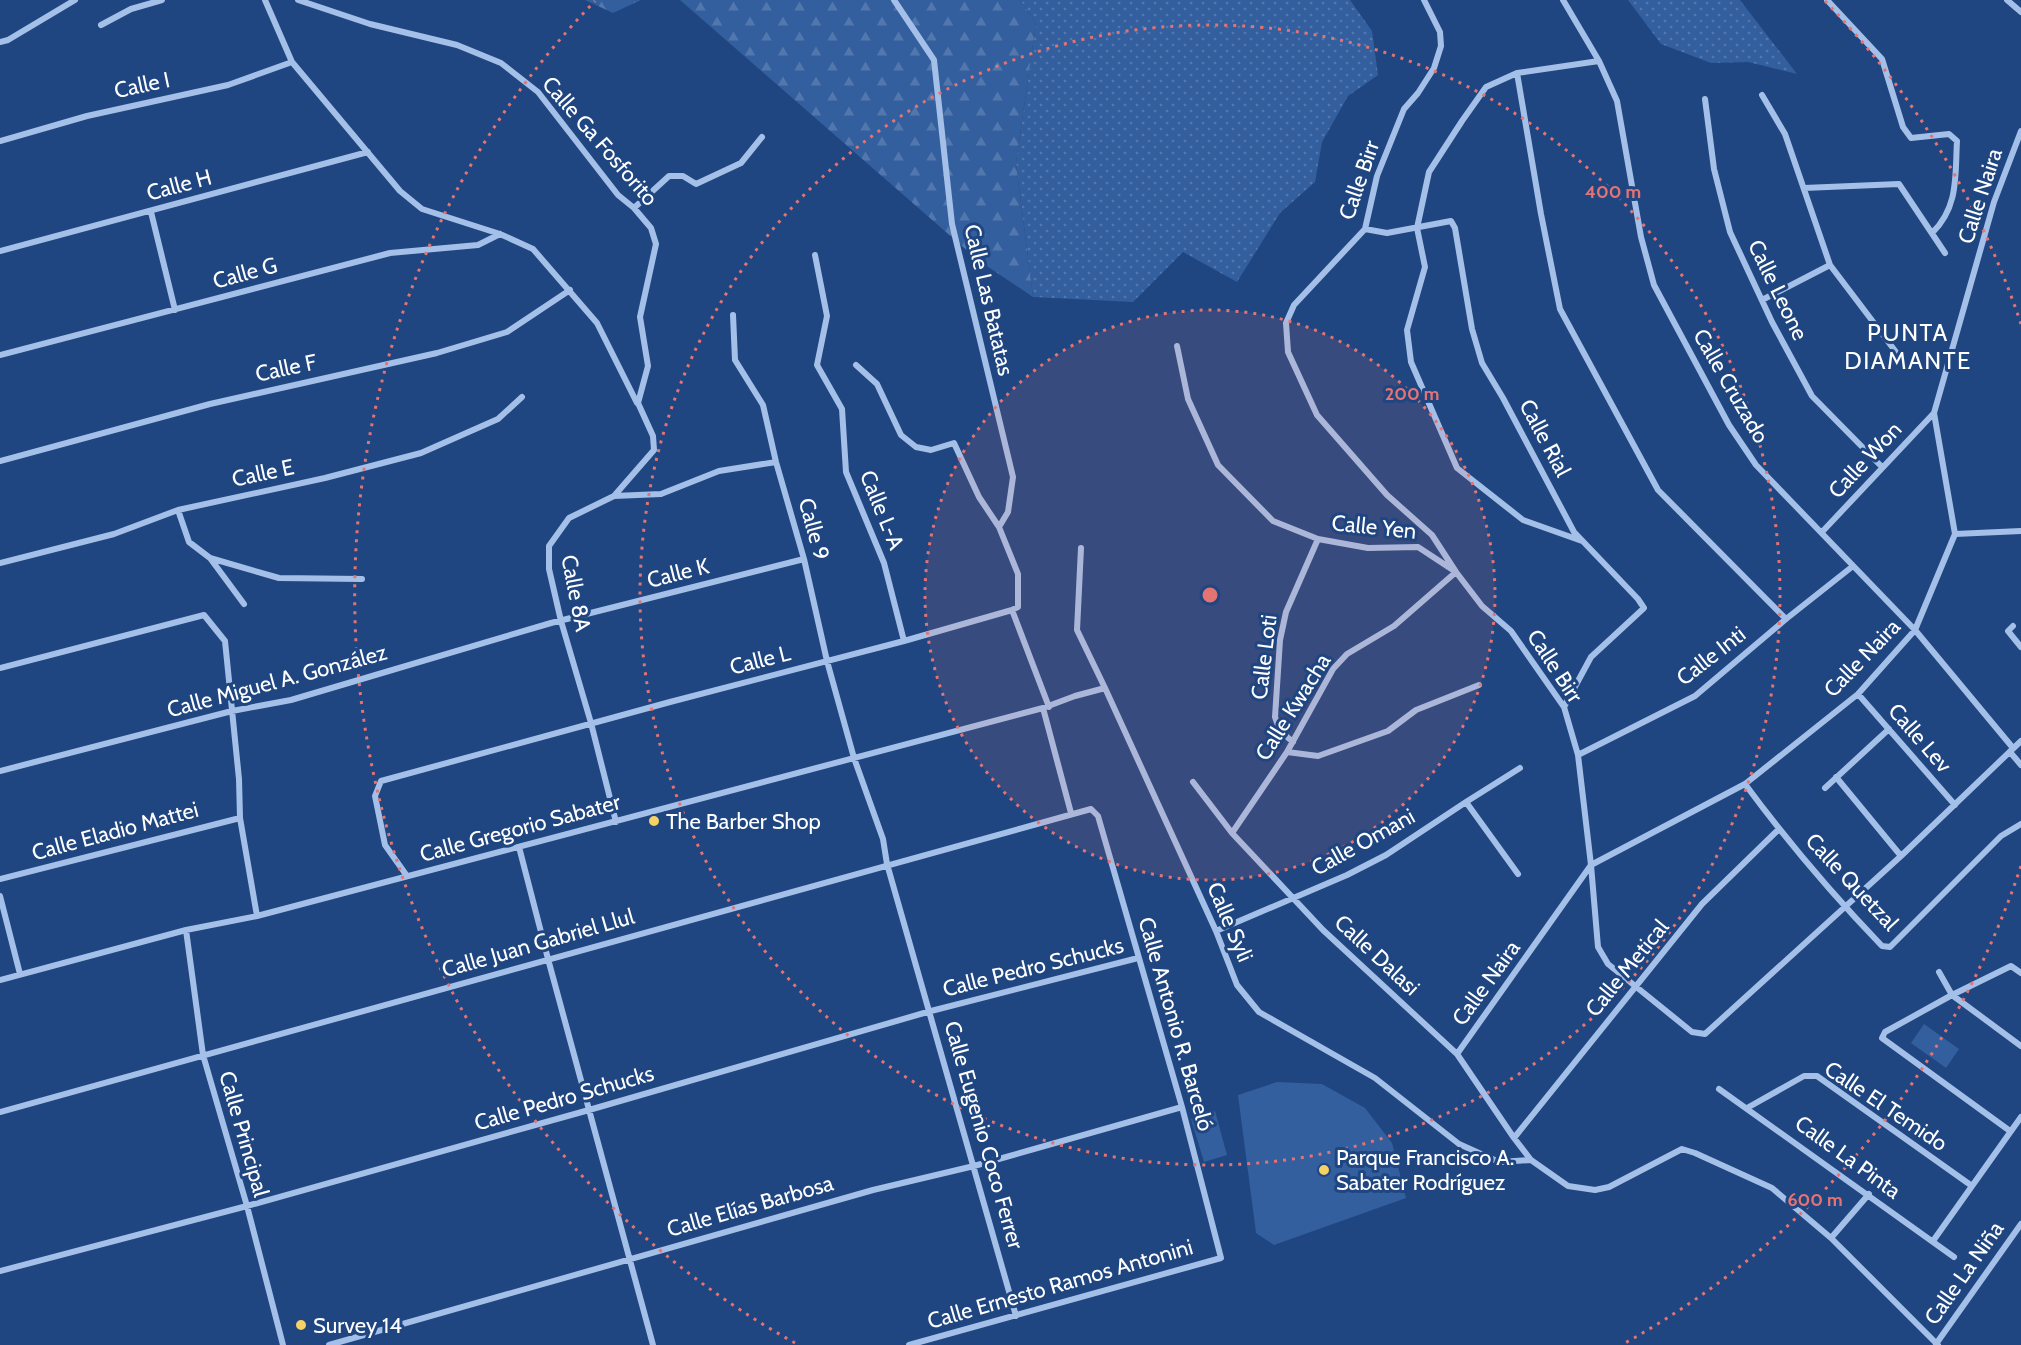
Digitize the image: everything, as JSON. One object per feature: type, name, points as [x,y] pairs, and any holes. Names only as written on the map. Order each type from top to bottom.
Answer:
[{"type":"street","points":[[0,42],[8,40],[75,0]]},
{"type":"street","points":[[101,25],[131,9],[162,0]]},
{"type":"street","points":[[265,0],[291,62],[400,191],[422,209],[500,234],[533,249],[597,323],[653,436],[654,450],[614,496]]},
{"type":"street","name":"Calle Ga Fosforito","points":[[298,0],[370,24],[457,45],[501,63],[538,92],[618,195],[634,208],[651,228],[656,244],[640,317],[648,366],[638,403]]},
{"type":"street","name":"Calle Las Batatas","points":[[894,0],[934,60],[952,224],[1012,477],[1008,512],[999,526]]},
{"type":"street","name":"Calle Birr","points":[[1424,0],[1440,32],[1442,46],[1434,68],[1418,93],[1404,109],[1377,176],[1365,229],[1294,305],[1286,323],[1288,352],[1317,415],[1387,495],[1432,535],[1482,606],[1511,631],[1564,707],[1578,755],[1598,948],[1608,964],[1692,1032],[1705,1034],[1901,856],[2021,741]]},
{"type":"street","name":"Calle Cruzado","points":[[1563,0],[1599,61],[1617,101],[1641,237],[1654,285],[1729,425],[1756,465],[1915,630],[2012,750],[2021,765]]},
{"type":"street","name":"Calle Naira","points":[[1827,0],[1882,59],[1903,127],[1911,138],[1949,134],[1957,141],[1954,195],[1944,221],[1932,233]]},
{"type":"street","points":[[2007,0],[2021,12]]},
{"type":"street","points":[[1582,541],[1523,520],[1457,468],[1410,362],[1407,330],[1425,267],[1417,228],[1429,172],[1486,87],[1517,73],[1599,61]]},
{"type":"street","name":"Calle I","points":[[0,141],[87,116],[228,85],[291,62]]},
{"type":"street","points":[[1517,73],[1560,309],[1658,490],[1785,619]]},
{"type":"street","points":[[1762,95],[1785,134],[1830,265],[1899,356]]},
{"type":"street","name":"Calle Leone","points":[[1705,99],[1714,169],[1730,232],[1762,300],[1812,396],[1882,467]]},
{"type":"street","name":"Calle Naira","points":[[1457,1054],[1591,865],[1745,784],[1858,694],[1915,630],[1955,534],[1934,413],[1994,202],[2021,131]]},
{"type":"street","points":[[634,208],[669,176],[683,176],[696,184],[741,163],[762,137]]},
{"type":"street","name":"Calle H","points":[[0,251],[368,152]]},
{"type":"street","name":"Calle Naira","points":[[1804,188],[1899,184],[1945,253]]},
{"type":"street","points":[[151,212],[175,310]]},
{"type":"street","name":"Calle Rial","points":[[1365,229],[1387,233],[1451,221],[1455,228],[1472,329],[1482,363],[1574,532],[1644,608],[1591,657],[1564,707]]},
{"type":"street","name":"Calle G","points":[[0,355],[390,253],[478,245],[500,234]]},
{"type":"street","name":"Calle L-A","points":[[815,255],[827,316],[817,365],[842,409],[846,472],[884,563],[904,641]]},
{"type":"street","points":[[1762,300],[1830,265]]},
{"type":"street","name":"Calle F","points":[[0,461],[210,404],[437,353],[507,332],[570,290]]},
{"type":"street","name":"Calle 9","points":[[733,315],[735,360],[763,405],[776,462],[804,559],[827,661],[854,758]]},
{"type":"street","name":"Calle Yen","points":[[1177,346],[1188,399],[1218,465],[1273,521],[1318,539],[1368,548],[1418,547],[1456,572]]},
{"type":"street","points":[[856,365],[877,384],[901,435],[916,447],[931,450],[954,443],[979,497],[999,526],[1018,574],[1018,607],[1012,610],[1046,708],[1071,813]]},
{"type":"street","name":"Calle E","points":[[0,562],[114,534],[178,510],[325,478],[421,453],[498,419],[522,397]]},
{"type":"street","name":"Calle Won","points":[[1822,532],[1934,413]]},
{"type":"street","name":"Calle 8A","points":[[616,822],[591,723],[561,621],[549,568],[549,546],[569,518],[614,496],[661,494],[719,471],[776,462]]},
{"type":"street","points":[[178,510],[189,542],[210,558],[244,604]]},
{"type":"street","points":[[1955,534],[2021,531]]},
{"type":"street","name":"Calle Loti","points":[[1293,742],[1280,731],[1275,717],[1280,640],[1286,612],[1318,539]]},
{"type":"street","name":"Calle Syli","points":[[1081,548],[1077,630],[1106,688],[1216,931],[1237,985],[1260,1012],[1375,1078],[1459,1144],[1499,1162],[1531,1160]]},
{"type":"street","points":[[210,558],[279,578],[362,579]]},
{"type":"street","name":"Calle K","points":[[561,621],[804,559]]},
{"type":"street","name":"Calle Inti","points":[[1578,755],[1695,696],[1785,619],[1854,566]]},
{"type":"street","name":"Calle Kwacha","points":[[1232,833],[1287,752],[1333,669],[1347,654],[1395,626],[1456,572]]},
{"type":"street","name":"Calle L","points":[[407,876],[385,845],[375,795],[381,781],[1012,610]]},
{"type":"street","points":[[0,668],[204,615],[225,641],[239,779],[240,818],[257,916]]},
{"type":"street","name":"Calle Miguel A. González","points":[[0,771],[232,711],[291,700],[561,621]]},
{"type":"street","points":[[2013,626],[2008,631],[2021,647]]},
{"type":"street","points":[[1287,752],[1318,756],[1388,731],[1416,710],[1479,685]]},
{"type":"street","name":"Calle Gregorio Sabater","points":[[0,980],[186,930],[257,916],[616,822],[1046,708],[1076,696],[1106,688]]},
{"type":"street","name":"Calle Lev","points":[[1858,694],[1955,805]]},
{"type":"street","points":[[1825,788],[1889,729]]},
{"type":"street","name":"Calle Eugenio Coco Ferrer","points":[[854,758],[883,839],[887,864],[931,1011],[1016,1316]]},
{"type":"street","name":"Calle Omani","points":[[1216,931],[1295,898],[1386,855],[1520,768]]},
{"type":"street","points":[[1836,777],[1901,856]]},
{"type":"street","name":"Calle Dalasi","points":[[1193,782],[1232,833],[1323,930],[1457,1054],[1531,1160],[1568,1186],[1595,1190],[1609,1187],[1682,1149],[1717,1162],[1772,1188],[1831,1238],[1937,1344]]},
{"type":"street","name":"Calle Quetzal","points":[[1745,784],[1779,829],[1845,907],[1882,946],[1890,946],[2001,836],[2021,825]]},
{"type":"street","points":[[1466,802],[1518,874]]},
{"type":"street","name":"Calle Antonio R. Barceló","points":[[1085,810],[1091,809],[1098,816],[1182,1107],[1221,1258]]},
{"type":"street","name":"Calle Juan Gabriel Llul","points":[[0,1113],[1085,810]]},
{"type":"street","name":"Calle Eladio Mattei","points":[[0,879],[240,818]]},
{"type":"street","name":"Calle Metical","points":[[1514,1138],[1702,904],[1779,829]]},
{"type":"street","points":[[519,847],[653,1345]]},
{"type":"street","points":[[0,896],[20,974]]},
{"type":"street","name":"Calle Principal","points":[[186,930],[203,1055],[247,1206],[283,1345]]},
{"type":"street","name":"Calle Pedro Schucks","points":[[0,1271],[247,1206],[931,1011],[1138,958]]},
{"type":"street","points":[[2010,1131],[1882,1038],[1885,1032],[2011,966],[2021,973]]},
{"type":"street","points":[[1939,972],[1952,995],[2021,1046]]},
{"type":"street","name":"Calle El Temido","points":[[1747,1108],[1804,1076],[1817,1076],[1972,1186]]},
{"type":"street","name":"Calle La Pinta","points":[[1719,1089],[1869,1194],[1954,1257]]},
{"type":"street","name":"Calle Elías Barbosa","points":[[329,1345],[873,1190],[974,1166],[1182,1107]]},
{"type":"street","points":[[1933,1241],[2021,1117]]},
{"type":"street","points":[[1831,1238],[1869,1194]]},
{"type":"street","name":"Calle La Niña","points":[[1937,1344],[2021,1224]]},
{"type":"street","name":"Calle Ernesto Ramos Antonini","points":[[909,1345],[1221,1258]]},
{"type":"green space","points":[[585,0],[641,0],[613,13]]},
{"type":"green space","points":[[680,0],[1020,0],[1036,23],[1016,163],[1033,297],[978,260]]},
{"type":"green space","points":[[1020,0],[1350,0],[1372,31],[1378,75],[1348,96],[1322,142],[1315,182],[1280,213],[1237,282],[1183,252],[1133,302],[1033,297],[1016,163],[1036,23]]},
{"type":"green space","points":[[1628,0],[1740,0],[1797,74],[1748,62],[1711,63],[1661,44]]},
{"type":"green space","points":[[1924,1024],[1959,1049],[1946,1068],[1911,1043]]},
{"type":"green space","name":"Parque Francisco A. Sabater Rodríguez","points":[[1277,1082],[1322,1084],[1365,1108],[1392,1143],[1406,1198],[1274,1245],[1256,1233],[1238,1095]]},
{"type":"green space","points":[[1215,1111],[1227,1155],[1204,1162],[1191,1119]]},
{"type":"place","name":"The Barber Shop","points":[[654,821]]},
{"type":"place","name":"Parque Francisco A. Sabater Rodríguez","points":[[1324,1170]]},
{"type":"place","name":"Survey 14","points":[[301,1325]]},
{"type":"district","name":"PUNTA DIAMANTE","points":[[1908,346]]}]
